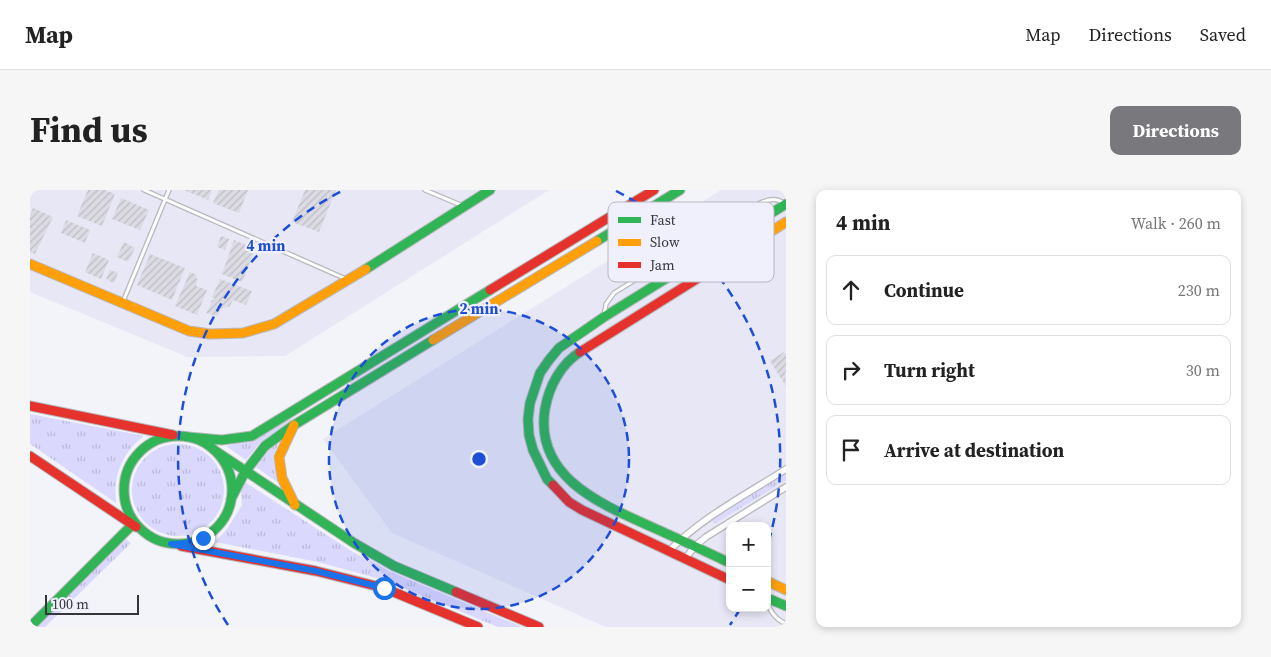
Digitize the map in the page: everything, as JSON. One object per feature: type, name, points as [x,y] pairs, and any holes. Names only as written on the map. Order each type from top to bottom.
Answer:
[{"type":"main road","points":[[30,264],[189,331],[232,335],[274,324],[349,280],[490,190]]},
{"type":"main road","points":[[635,202],[645,193],[654,190]]},
{"type":"main road","points":[[660,202],[680,190]]},
{"type":"main road","points":[[774,212],[786,205]]},
{"type":"main road","points":[[30,406],[144,430],[188,437],[222,440],[252,436],[608,220]]},
{"type":"main road","points":[[774,229],[786,222]]},
{"type":"main road","points":[[171,544],[187,543],[203,538],[216,528],[226,515],[245,472],[265,446],[294,425],[608,234]]},
{"type":"main road","points":[[661,282],[604,317],[559,348],[540,373],[530,403],[529,435],[533,450],[547,479],[569,502],[582,510],[726,578]]},
{"type":"main road","points":[[690,282],[613,330],[574,356],[564,365],[556,376],[548,394],[544,413],[545,432],[550,451],[563,474],[582,491],[615,510],[726,561]]},
{"type":"main road","points":[[604,317],[613,330]]},
{"type":"main road","points":[[294,425],[279,457],[282,478],[295,505]]},
{"type":"main road","points":[[147,535],[134,522],[126,506],[124,487],[128,469],[138,454],[152,443],[170,437],[188,437],[202,442],[295,505],[394,566],[539,627]]},
{"type":"main road","points":[[214,450],[225,464],[231,481],[231,500]]},
{"type":"main road","points":[[30,456],[147,535],[158,540],[316,571],[384,588],[478,627]]},
{"type":"main road","points":[[30,626],[132,525]]},
{"type":"main road","points":[[771,583],[786,590]]},
{"type":"main road","points":[[771,599],[786,606]]},
{"type":"street","points":[[669,551],[698,526],[786,469]]},
{"type":"street","points":[[685,559],[695,546],[706,537],[786,487]]},
{"type":"lane","points":[[144,190],[349,280]]},
{"type":"lane","points":[[122,304],[169,190]]},
{"type":"lane","points":[[425,190],[463,206]]},
{"type":"lane","points":[[762,202],[780,200],[786,205]]},
{"type":"lane","points":[[604,317],[606,304],[614,293],[632,282]]},
{"type":"lane","points":[[771,611],[786,624]]},
{"type":"shaded area","points":[[30,190],[549,190],[285,356],[188,357],[30,292]]},
{"type":"shaded area","points":[[721,190],[786,190],[786,627],[606,627],[392,533],[323,439],[608,261],[608,282],[774,282],[774,202],[702,202]]},
{"type":"green space","points":[[30,414],[144,436],[130,450],[121,465],[116,483],[116,503],[30,444]]},
{"type":"green space","points":[[289,417],[292,422],[260,443],[246,460],[226,446],[254,439]]},
{"type":"green space","points":[[279,442],[273,457],[277,482],[256,467],[269,450]]},
{"type":"green space","points":[[178,444],[187,445],[204,452],[216,464],[223,481],[223,499],[216,516],[204,528],[187,535],[178,536],[169,535],[152,528],[140,516],[133,499],[132,490],[133,481],[140,464],[152,452],[169,445]]},
{"type":"green space","points":[[786,471],[786,480],[714,524],[711,518]]},
{"type":"green space","points":[[240,479],[353,552],[391,572],[522,627],[498,627],[387,581],[318,562],[215,542],[227,529],[242,505]]},
{"type":"green space","points":[[126,539],[131,543],[45,627],[36,627]]},
{"type":"building","points":[[88,190],[105,190],[115,194],[102,226],[77,216]]},
{"type":"building","points":[[184,190],[212,190],[208,200]]},
{"type":"building","points":[[219,190],[248,190],[239,213],[213,203]]},
{"type":"building","points":[[305,190],[336,190],[319,232],[292,222]]},
{"type":"building","points":[[121,198],[149,210],[140,230],[112,219]]},
{"type":"building","points":[[33,208],[53,217],[35,254],[30,252],[30,215]]},
{"type":"building","points":[[66,220],[90,230],[85,243],[61,233]]},
{"type":"building","points":[[221,236],[229,239],[225,250],[217,247]]},
{"type":"building","points":[[234,240],[255,249],[242,282],[222,274]]},
{"type":"building","points":[[124,242],[135,248],[128,262],[117,257]]},
{"type":"building","points":[[93,253],[109,260],[101,279],[85,272]]},
{"type":"building","points":[[150,254],[185,268],[172,300],[137,285]]},
{"type":"building","points":[[110,270],[118,273],[114,283],[106,279]]},
{"type":"building","points":[[190,272],[197,275],[195,278],[198,279],[196,286],[207,290],[197,315],[175,306]]},
{"type":"building","points":[[220,279],[252,291],[246,305],[233,300],[230,306],[221,309],[218,316],[206,313],[211,301],[215,299],[212,297]]},
{"type":"building","points":[[784,352],[786,355],[786,386],[770,361]]},
{"type":"traffic: fast","points":[[366,269],[490,190]]},
{"type":"traffic: fast","points":[[660,202],[680,190]]},
{"type":"traffic: fast","points":[[774,211],[786,204]]},
{"type":"traffic: fast","points":[[597,241],[608,234]]},
{"type":"traffic: fast","points":[[553,485],[547,479],[533,450],[529,435],[530,403],[540,373],[559,348],[660,282]]},
{"type":"traffic: fast","points":[[188,437],[222,440],[252,436],[490,290]]},
{"type":"traffic: fast","points":[[231,499],[245,472],[265,446],[294,425],[433,340]]},
{"type":"traffic: fast","points":[[580,352],[567,363],[557,376],[549,392],[545,409],[544,433],[550,453],[561,471],[576,486],[614,509],[726,561]]},
{"type":"traffic: fast","points":[[178,436],[188,437],[208,445],[216,452],[223,460],[231,480],[232,490],[231,500],[223,520],[216,528],[208,535],[188,543],[178,544],[168,543],[148,535],[140,528],[133,520],[125,500],[124,490],[125,480],[133,460],[140,452],[148,445],[168,437],[178,436]]},
{"type":"traffic: fast","points":[[214,450],[354,543],[394,566],[456,592]]},
{"type":"traffic: fast","points":[[30,627],[132,525]]},
{"type":"traffic: fast","points":[[771,600],[786,606]]},
{"type":"traffic: slow","points":[[774,230],[786,222]]},
{"type":"traffic: slow","points":[[433,340],[597,241]]},
{"type":"traffic: slow","points":[[30,264],[189,331],[210,334],[243,333],[274,324],[366,269]]},
{"type":"traffic: slow","points":[[294,425],[279,457],[282,478],[295,505]]},
{"type":"traffic: slow","points":[[771,583],[786,590]]},
{"type":"traffic: jam","points":[[634,202],[654,190]]},
{"type":"traffic: jam","points":[[490,290],[608,218]]},
{"type":"traffic: jam","points":[[580,352],[692,282]]},
{"type":"traffic: jam","points":[[30,406],[173,435]]},
{"type":"traffic: jam","points":[[30,456],[136,527]]},
{"type":"traffic: jam","points":[[553,485],[569,502],[582,510],[726,578]]},
{"type":"traffic: jam","points":[[181,546],[316,571],[384,588],[478,627]]},
{"type":"traffic: jam","points":[[456,592],[539,627]]},
{"type":"route","points":[[203,538],[187,543],[171,544],[316,571],[384,588]]}]
